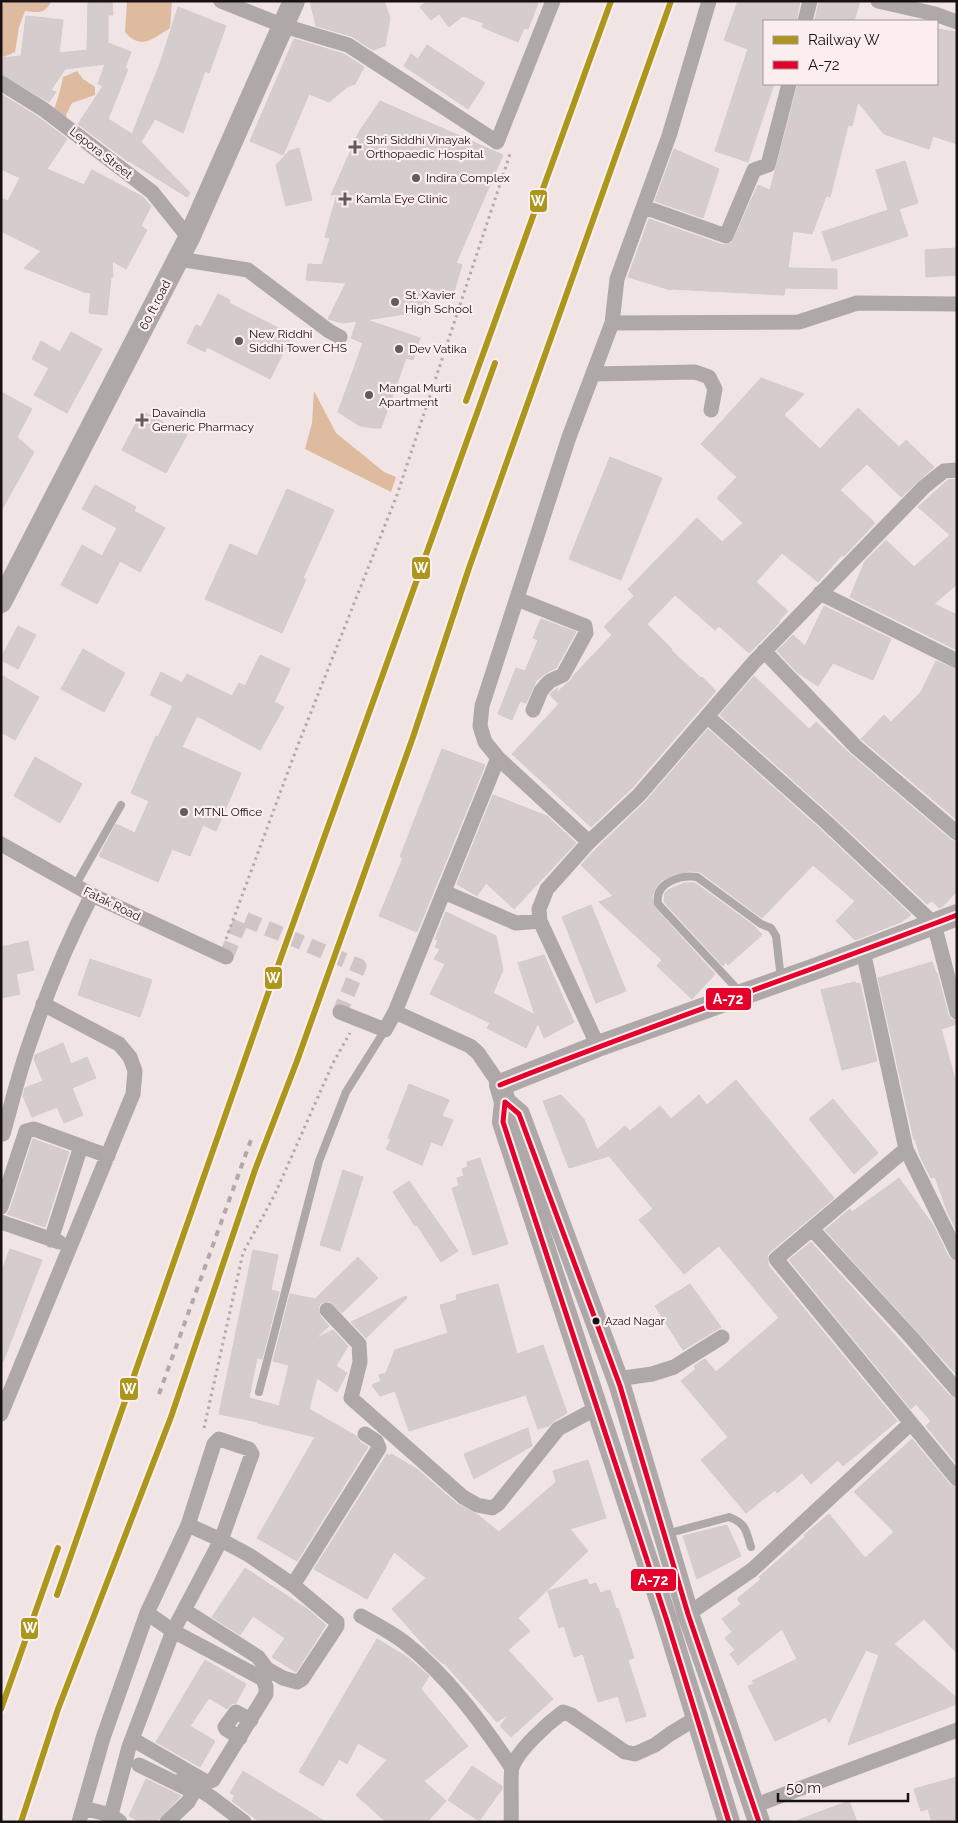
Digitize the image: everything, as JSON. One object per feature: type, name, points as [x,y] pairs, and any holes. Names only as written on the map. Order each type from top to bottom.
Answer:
[{"type":"main road","name":"60 ft road","points":[[1,602],[189,238],[294,1]]},
{"type":"main road","points":[[507,1106],[598,1046],[781,982],[957,915]]},
{"type":"main road","points":[[507,1106],[617,1380],[688,1614],[756,1814]]},
{"type":"main road","points":[[507,1106],[597,1408],[698,1718],[729,1822]]},
{"type":"street","points":[[220,1],[284,26],[348,44],[497,142],[553,1]]},
{"type":"street","points":[[589,842],[498,758],[486,742],[480,726],[482,706],[569,437],[612,323],[618,279],[669,136],[709,1]]},
{"type":"street","points":[[805,20],[810,1]]},
{"type":"street","points":[[878,1],[935,14],[957,22]]},
{"type":"street","name":"Lepora Street","points":[[1,83],[43,109],[152,192],[189,238]]},
{"type":"street","points":[[644,208],[726,236],[754,170],[768,165],[789,85]]},
{"type":"street","points":[[178,260],[248,270],[328,331],[340,337]]},
{"type":"street","points":[[612,323],[799,322],[857,303],[957,304]]},
{"type":"street","points":[[593,374],[695,372],[709,377],[715,389],[711,410]]},
{"type":"street","points":[[598,1046],[540,921],[539,909],[547,889],[589,842],[638,795],[764,651],[820,593],[924,487],[944,471],[957,470]]},
{"type":"street","points":[[820,593],[957,661]]},
{"type":"street","points":[[516,599],[584,626],[586,633],[563,675],[546,685],[541,691],[533,710]]},
{"type":"street","points":[[764,651],[856,747],[957,833]]},
{"type":"street","points":[[707,716],[826,822],[934,924],[957,1012]]},
{"type":"street","points":[[340,1012],[385,1030],[395,1012],[498,758]]},
{"type":"street","name":"Fatak Road","points":[[1,844],[92,895],[223,956]]},
{"type":"street","points":[[444,892],[516,923],[540,921]]},
{"type":"street","points":[[3,1129],[43,1004],[62,957],[92,895]]},
{"type":"street","points":[[863,951],[906,1149],[957,1253]]},
{"type":"street","points":[[1,1414],[133,1094],[135,1070],[130,1057],[119,1044],[43,1004]]},
{"type":"street","points":[[395,1012],[470,1046],[478,1052],[507,1106]]},
{"type":"street","points":[[1,1207],[26,1132],[34,1129],[108,1156]]},
{"type":"street","points":[[51,1240],[81,1146]]},
{"type":"street","points":[[906,1149],[776,1259],[957,1479]]},
{"type":"street","points":[[1,1222],[70,1246]]},
{"type":"street","points":[[812,1229],[957,1390]]},
{"type":"street","points":[[327,1310],[360,1344],[360,1362],[351,1398],[463,1497],[477,1505],[492,1508],[498,1504],[558,1429],[597,1408]]},
{"type":"street","points":[[617,1380],[652,1374],[674,1367],[722,1336]]},
{"type":"street","points":[[688,1614],[752,1570],[911,1423]]},
{"type":"street","points":[[293,1584],[379,1448],[376,1441],[365,1434]]},
{"type":"street","points":[[219,1439],[249,1449],[252,1454],[221,1540],[173,1632],[130,1743],[113,1819],[81,1815],[103,1738],[147,1612],[188,1526],[214,1444],[219,1439]]},
{"type":"street","points":[[184,1610],[258,1657],[267,1669],[282,1678],[296,1682],[302,1679],[337,1626],[337,1622],[332,1616],[293,1584],[249,1555],[221,1540],[188,1526]]},
{"type":"street","points":[[103,1738],[130,1743],[208,1782],[213,1780],[266,1694],[266,1686],[263,1680],[173,1632],[147,1612]]},
{"type":"street","points":[[361,1616],[404,1641],[442,1676],[491,1737],[512,1768]]},
{"type":"street","points":[[511,1822],[512,1768],[544,1727],[562,1712],[571,1715],[625,1752],[636,1754],[655,1745],[698,1718]]},
{"type":"street","points":[[756,1814],[957,1730]]},
{"type":"street","points":[[130,1743],[195,1790]]},
{"type":"street","points":[[139,1765],[211,1797],[244,1822]]},
{"type":"street","points":[[167,1822],[188,1802],[195,1790]]},
{"type":"lane","points":[[75,886],[121,805]]},
{"type":"lane","points":[[743,995],[658,904],[659,893],[670,881],[688,876],[697,878],[761,924],[770,928],[776,936],[781,982]]},
{"type":"lane","points":[[259,1392],[319,1161],[346,1092],[385,1030]]},
{"type":"lane","points":[[664,1534],[729,1517],[738,1520],[744,1525],[752,1547]]},
{"type":"path","points":[[223,956],[296,750],[397,495],[512,150]]},
{"type":"path","points":[[204,1428],[243,1254],[275,1194],[333,1063],[358,1020]]},
{"type":"shaded area","points":[[5,1],[51,2],[43,11],[25,11],[19,27],[15,52],[4,57],[1,54],[1,7]]},
{"type":"shaded area","points":[[127,1],[172,1],[170,28],[148,41],[142,42],[131,38],[125,32]]},
{"type":"shaded area","points":[[77,71],[83,79],[95,87],[95,95],[72,103],[66,115],[66,120],[54,110],[63,77]]},
{"type":"shaded area","points":[[314,391],[336,433],[384,472],[396,477],[391,492],[305,449],[312,423]]},
{"type":"building","points":[[88,1],[112,1],[113,15],[108,15],[108,43],[131,52],[125,68],[128,69],[108,119],[132,134],[161,61],[178,7],[226,26],[209,73],[205,71],[183,133],[155,119],[141,142],[190,193],[187,197],[129,162],[78,124],[103,86],[98,84],[105,64],[65,69],[51,90],[56,92],[49,102],[1,74],[1,58],[21,56],[26,16],[63,20],[59,53],[87,50]]},
{"type":"building","points":[[310,1],[384,1],[390,18],[385,46],[373,50],[351,36],[316,26]]},
{"type":"building","points":[[427,1],[539,1],[528,29],[524,28],[518,42],[482,27],[484,23],[463,16],[449,27],[439,14],[431,20],[420,7]]},
{"type":"building","points":[[738,1],[800,1],[796,20],[763,20],[763,85],[774,85],[748,162],[715,151],[748,49],[724,40]]},
{"type":"building","points":[[819,1],[860,1],[854,20],[815,20]]},
{"type":"building","points":[[938,29],[957,32],[957,144],[933,136],[929,149],[884,134],[858,102],[852,126],[848,125],[830,197],[826,196],[812,234],[793,231],[788,268],[837,269],[837,289],[785,288],[784,295],[671,290],[628,277],[649,219],[723,245],[732,243],[758,185],[770,190],[798,85],[938,85]]},
{"type":"building","points":[[294,39],[344,54],[364,67],[355,84],[347,87],[329,102],[309,94],[283,155],[250,141]]},
{"type":"building","points":[[427,45],[485,83],[468,109],[404,66],[411,54],[418,59]]},
{"type":"building","points":[[1,94],[38,117],[67,139],[47,169],[84,185],[92,170],[143,197],[151,206],[141,226],[147,230],[126,269],[112,261],[113,277],[111,277],[107,315],[89,313],[91,293],[84,292],[24,268],[41,251],[1,231],[1,198],[8,201],[20,178],[1,169]]},
{"type":"building","points":[[380,101],[503,155],[456,263],[462,265],[453,295],[426,287],[429,310],[367,320],[420,338],[413,360],[406,358],[381,428],[374,428],[360,426],[338,412],[363,343],[351,338],[357,321],[343,323],[328,319],[346,283],[306,280],[308,264],[322,265],[330,238],[325,237],[337,194],[331,195],[359,132]]},
{"type":"building","points":[[299,148],[312,200],[286,206],[276,165],[289,151]]},
{"type":"building","points":[[674,149],[719,169],[703,218],[655,201]]},
{"type":"building","points":[[905,161],[918,203],[899,209],[908,236],[832,261],[822,232],[888,210],[876,170]]},
{"type":"building","points":[[957,248],[957,275],[926,277],[925,250]]},
{"type":"building","name":"New Riddhi Siddhi Tower CHS","points":[[218,294],[230,300],[229,303],[292,335],[270,379],[207,347],[205,352],[187,343],[196,325],[201,327]]},
{"type":"building","points":[[71,332],[102,349],[67,413],[34,395],[49,368],[32,359],[41,341],[60,352]]},
{"type":"building","points":[[761,378],[804,394],[784,415],[820,449],[858,408],[899,447],[906,440],[934,467],[901,497],[867,464],[840,490],[875,523],[818,582],[782,553],[756,582],[788,611],[780,622],[749,653],[719,626],[715,630],[675,595],[647,624],[671,650],[716,691],[632,788],[591,827],[512,754],[559,704],[550,695],[553,691],[558,688],[555,694],[571,680],[612,635],[604,627],[634,596],[628,589],[697,518],[722,542],[743,523],[717,498],[737,477],[701,444]]},
{"type":"building","points":[[1,392],[32,409],[17,437],[34,452],[1,511]]},
{"type":"building","points":[[142,411],[187,435],[166,473],[122,450]]},
{"type":"building","points":[[610,457],[662,478],[621,580],[569,559]]},
{"type":"building","points":[[957,479],[957,584],[934,604],[957,615],[957,650],[850,597],[865,561],[886,540],[914,567],[950,535],[918,507],[948,480]]},
{"type":"building","points":[[95,485],[136,507],[134,511],[165,528],[140,572],[120,561],[97,604],[61,585],[82,545],[102,556],[117,528],[82,509]]},
{"type":"building","points":[[287,489],[334,510],[303,578],[306,579],[282,633],[205,599],[230,544],[257,556]]},
{"type":"building","points":[[824,606],[891,639],[873,680],[833,663],[818,686],[798,673],[777,651],[793,635],[805,646]]},
{"type":"building","points":[[541,619],[576,632],[556,668],[536,681],[526,703],[520,701],[512,720],[498,714],[516,668],[525,671],[538,640],[533,638]]},
{"type":"building","points":[[18,626],[36,635],[18,669],[1,660],[1,658]]},
{"type":"building","points":[[83,649],[125,673],[104,712],[61,689]]},
{"type":"building","points":[[260,655],[290,669],[274,702],[284,707],[260,750],[197,716],[182,747],[241,773],[216,831],[203,825],[190,856],[172,849],[158,882],[99,856],[116,824],[135,833],[149,801],[131,793],[156,736],[158,737],[173,706],[150,695],[161,672],[182,683],[187,674],[232,696],[239,683],[245,686]]},
{"type":"building","points":[[936,661],[957,670],[957,820],[861,739],[884,715],[891,722],[921,692]]},
{"type":"building","points":[[1,675],[39,697],[15,740],[1,732]]},
{"type":"building","points":[[754,676],[809,729],[816,722],[850,754],[951,840],[957,842],[957,891],[943,906],[939,908],[932,901],[927,904],[832,815],[720,715]]},
{"type":"building","points":[[708,729],[820,829],[911,915],[901,922],[855,940],[836,921],[855,901],[813,865],[762,918],[700,872],[690,871],[674,874],[661,881],[656,887],[652,896],[654,907],[715,974],[692,999],[657,966],[662,960],[599,902],[613,896],[581,865],[646,801]]},
{"type":"building","points":[[442,749],[485,765],[417,932],[379,916],[403,858],[400,857]]},
{"type":"building","points":[[35,757],[82,784],[60,823],[14,796]]},
{"type":"building","points":[[493,795],[547,816],[576,843],[514,909],[486,883],[477,896],[457,884]]},
{"type":"building","points":[[684,883],[695,883],[754,926],[762,935],[728,965],[726,962],[723,966],[664,902],[665,893],[668,890]]},
{"type":"building","points":[[591,905],[626,991],[596,1003],[562,917]]},
{"type":"building","points":[[446,912],[496,936],[503,970],[493,993],[535,1015],[518,963],[544,955],[574,1022],[544,1038],[538,1023],[526,1048],[487,1028],[490,1023],[430,994],[445,964],[434,959],[440,949],[435,947],[438,940],[435,939]]},
{"type":"building","points":[[28,941],[34,970],[16,974],[20,994],[1,998],[1,947]]},
{"type":"building","points":[[90,959],[152,980],[140,1017],[78,995]]},
{"type":"building","points":[[932,962],[937,973],[948,1014],[951,1019],[957,1021],[957,1024],[941,1029],[955,1079],[957,1078],[957,1231],[948,1213],[935,1177],[931,1178],[914,1140],[878,978]]},
{"type":"building","points":[[855,982],[856,984],[860,983],[877,1061],[842,1070],[821,990]]},
{"type":"building","points":[[63,1043],[71,1064],[87,1057],[96,1078],[72,1088],[83,1115],[64,1123],[57,1107],[32,1117],[23,1096],[25,1088],[43,1081],[34,1059],[35,1055]]},
{"type":"building","points":[[736,1080],[834,1198],[770,1252],[767,1256],[768,1265],[897,1421],[843,1466],[838,1460],[811,1484],[802,1473],[777,1493],[775,1490],[746,1513],[701,1460],[728,1437],[681,1381],[696,1369],[694,1366],[705,1359],[716,1372],[779,1318],[719,1246],[684,1274],[639,1220],[653,1209],[609,1156],[569,1168],[543,1101],[561,1095],[584,1119],[597,1150],[625,1126],[630,1131],[660,1106],[671,1119],[699,1095],[707,1105]]},
{"type":"building","points":[[409,1084],[449,1100],[442,1116],[453,1120],[442,1146],[431,1142],[422,1165],[386,1149],[391,1139],[388,1138]]},
{"type":"building","points":[[833,1099],[878,1153],[854,1174],[809,1119]]},
{"type":"building","points":[[33,1139],[69,1152],[45,1227],[7,1214],[10,1210]]},
{"type":"building","points":[[480,1158],[508,1244],[473,1255],[452,1188],[459,1186],[457,1178],[464,1176],[462,1169],[468,1167],[467,1162]]},
{"type":"building","points":[[343,1170],[363,1177],[340,1251],[320,1245]]},
{"type":"building","points":[[899,1178],[933,1225],[949,1258],[957,1262],[957,1375],[825,1230],[850,1209],[852,1212]]},
{"type":"building","points":[[409,1181],[458,1251],[441,1262],[393,1192]]},
{"type":"building","points":[[811,1242],[950,1396],[957,1399],[957,1464],[926,1426],[931,1421],[916,1404],[911,1409],[789,1260]]},
{"type":"building","points":[[10,1249],[42,1260],[3,1362],[1,1361],[1,1273]]},
{"type":"building","points":[[253,1250],[278,1255],[271,1290],[279,1292],[262,1359],[257,1358],[249,1398],[279,1406],[289,1365],[273,1361],[290,1294],[315,1299],[358,1257],[378,1278],[342,1313],[329,1301],[321,1303],[318,1308],[320,1316],[329,1326],[315,1339],[333,1330],[348,1346],[336,1366],[347,1373],[337,1392],[317,1378],[309,1409],[356,1436],[360,1442],[368,1447],[297,1561],[257,1538],[315,1437],[219,1414]]},
{"type":"building","points":[[498,1284],[517,1354],[543,1345],[567,1413],[549,1426],[538,1429],[526,1395],[409,1431],[395,1391],[380,1396],[372,1385],[381,1381],[379,1375],[386,1373],[395,1350],[448,1333],[440,1305],[457,1300],[456,1295]]},
{"type":"building","points":[[690,1284],[721,1327],[683,1350],[655,1306]]},
{"type":"building","points":[[406,1296],[407,1298],[366,1338],[351,1322]]},
{"type":"building","points":[[528,1428],[532,1446],[474,1479],[464,1454]]},
{"type":"building","points":[[912,1439],[950,1485],[957,1488],[957,1653],[924,1619],[894,1644],[957,1698],[957,1704],[848,1745],[879,1655],[866,1650],[829,1723],[826,1717],[775,1741],[748,1686],[754,1684],[752,1681],[797,1659],[782,1629],[738,1665],[730,1654],[735,1650],[725,1638],[732,1632],[722,1619],[741,1604],[737,1599],[761,1579],[759,1577],[829,1514],[865,1558],[894,1532],[854,1492]]},
{"type":"building","points":[[387,1454],[390,1456],[391,1454],[417,1469],[457,1504],[478,1515],[499,1532],[556,1482],[553,1471],[588,1460],[606,1518],[570,1529],[588,1551],[518,1618],[530,1631],[508,1650],[553,1699],[511,1737],[500,1726],[509,1714],[497,1722],[392,1609],[426,1578],[394,1552],[367,1599],[314,1569]]},
{"type":"building","points":[[727,1525],[741,1556],[697,1579],[683,1536]]},
{"type":"building","points":[[245,1568],[307,1609],[326,1625],[296,1672],[272,1657],[285,1638],[253,1616],[240,1635],[212,1617]]},
{"type":"building","points":[[587,1579],[589,1585],[596,1583],[600,1593],[610,1590],[616,1609],[618,1608],[634,1658],[628,1660],[646,1716],[626,1722],[618,1696],[598,1702],[583,1654],[574,1657],[564,1626],[559,1628],[548,1591]]},
{"type":"building","points":[[377,1639],[407,1657],[429,1676],[421,1689],[468,1746],[424,1781],[446,1801],[427,1822],[386,1822],[356,1795],[387,1760],[358,1743],[347,1764],[339,1759],[323,1786],[299,1772]]},
{"type":"building","points":[[205,1660],[246,1684],[236,1703],[231,1704],[227,1709],[209,1698],[190,1726],[215,1741],[200,1767],[156,1742]]},
{"type":"building","points":[[472,1766],[502,1786],[502,1789],[479,1821],[448,1800]]},
{"type":"building","points":[[243,1771],[326,1822],[260,1822],[232,1801],[235,1795],[230,1793]]},
{"type":"building","points":[[957,1777],[957,1822],[932,1822],[928,1809],[921,1811],[914,1789]]},
{"type":"building","points":[[146,1779],[181,1796],[156,1822],[141,1822],[129,1816]]},
{"type":"building","points":[[849,1801],[857,1822],[798,1822],[798,1820]]},
{"type":"tunnel","points":[[226,957],[242,918],[359,966],[340,1012]]},
{"type":"railway","points":[[159,1394],[252,1137]]},
{"type":"rail line","name":"W","points":[[466,401],[611,1]]},
{"type":"rail line","name":"W","points":[[21,1822],[58,1709],[171,1417],[255,1170],[297,1061],[413,737],[469,568],[671,1]]},
{"type":"rail line","name":"W","points":[[57,1595],[271,985],[495,363]]},
{"type":"rail line","name":"W","points":[[1,1709],[58,1548]]},
{"type":"transit line","name":"A-72","points":[[500,1085],[957,915]]},
{"type":"transit line","name":"A-72","points":[[729,1822],[667,1621],[503,1122],[505,1102],[519,1114],[620,1386],[688,1614],[759,1822]]},
{"type":"place","name":"Shri Siddhi Vinayak Orthopaedic Hospital","points":[[355,147]]},
{"type":"place","name":"Indira Complex","points":[[416,178]]},
{"type":"place","name":"Kamla Eye Clinic","points":[[345,199]]},
{"type":"place","name":"St. Xavier High School","points":[[395,302]]},
{"type":"place","name":"New Riddhi Siddhi Tower CHS","points":[[239,341]]},
{"type":"place","name":"Dev Vatika","points":[[399,349]]},
{"type":"place","name":"Mangal Murti Apartment","points":[[369,395]]},
{"type":"place","name":"Davaindia Generic Pharmacy","points":[[142,420]]},
{"type":"place","name":"MTNL Office","points":[[184,812]]},
{"type":"place","name":"Azad Nagar","points":[[596,1321]]}]
